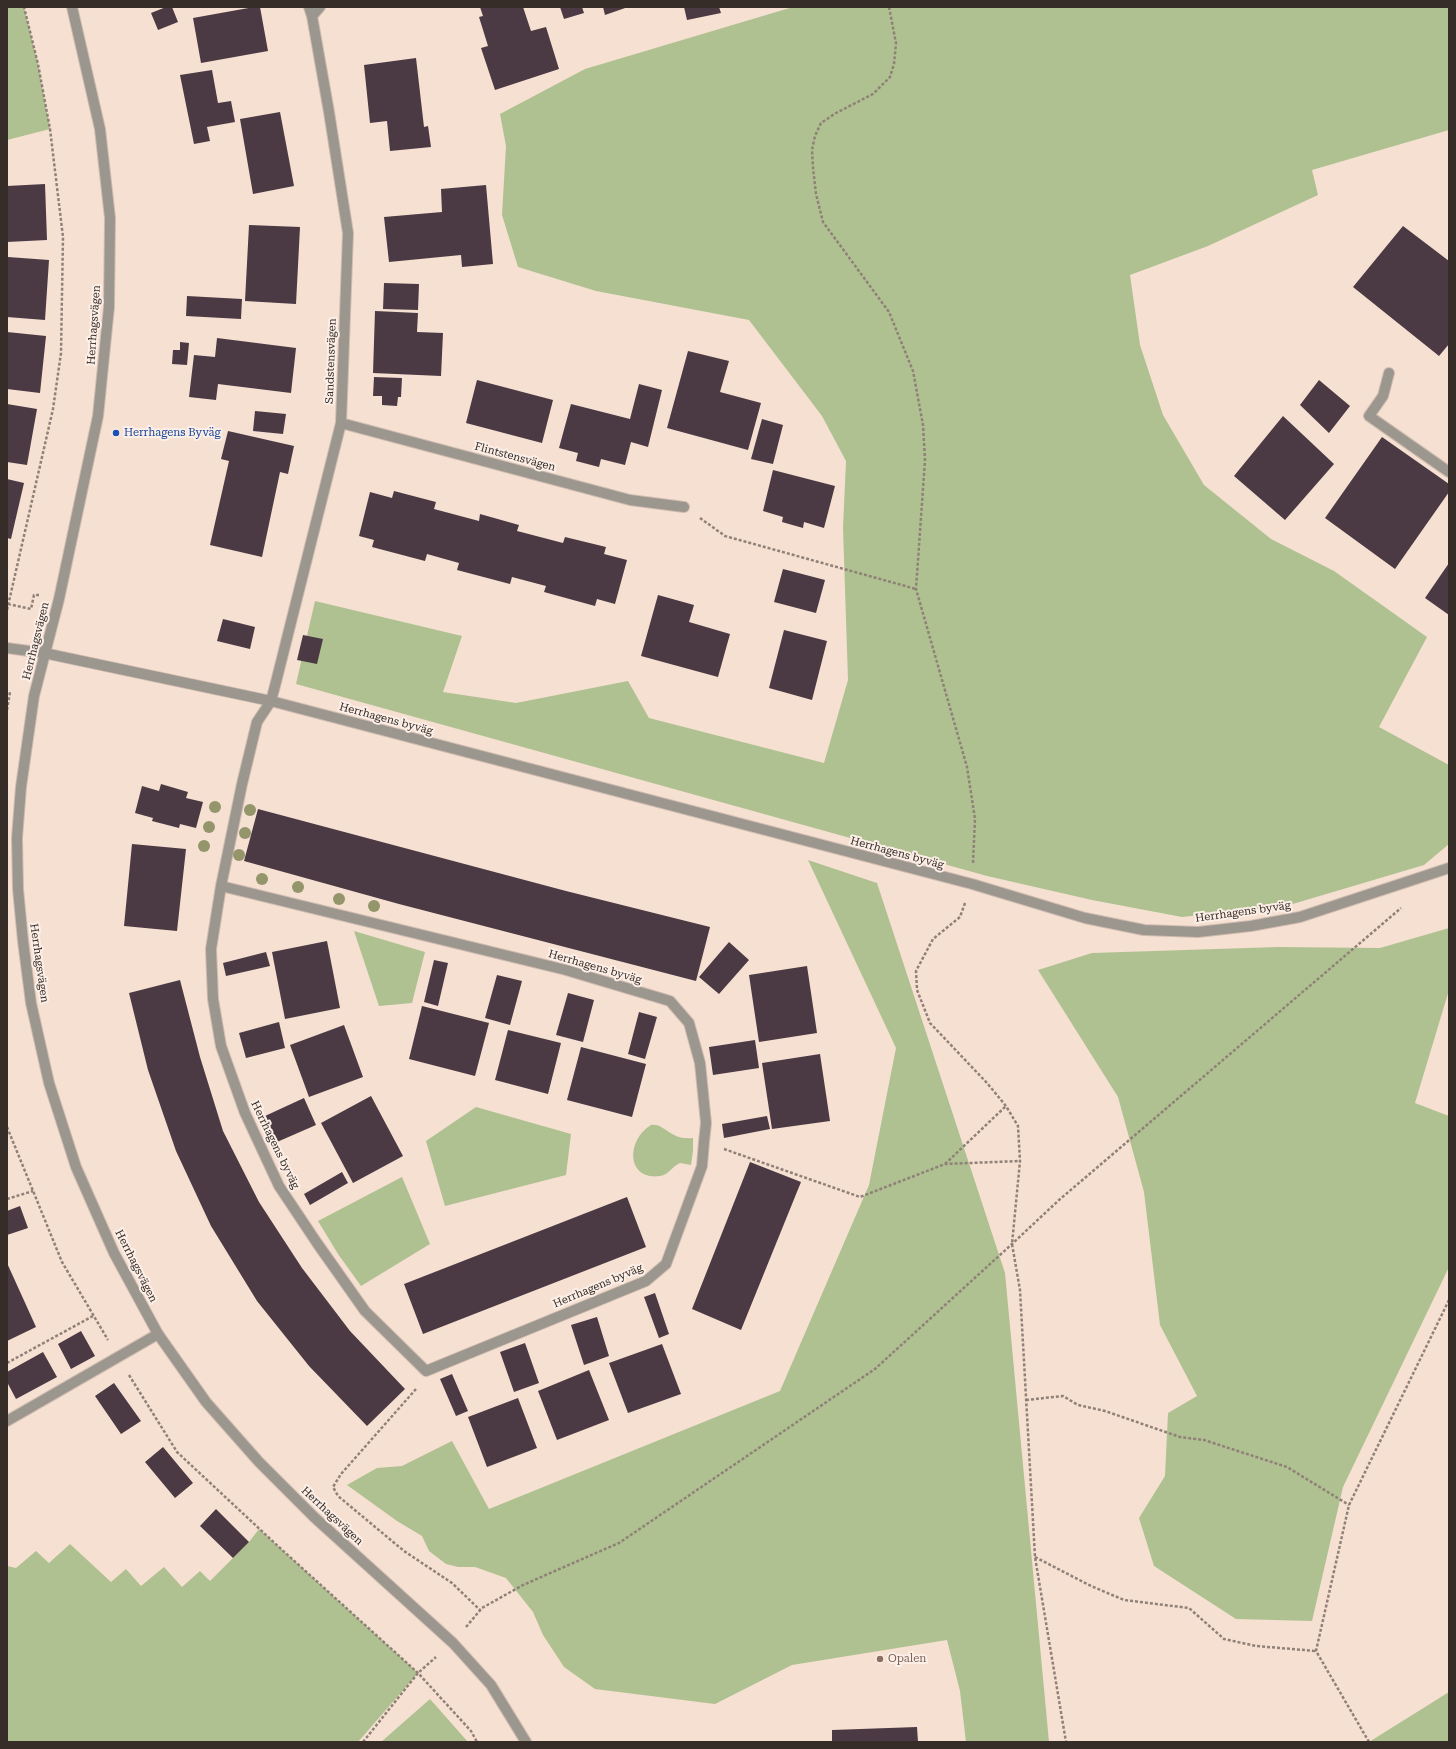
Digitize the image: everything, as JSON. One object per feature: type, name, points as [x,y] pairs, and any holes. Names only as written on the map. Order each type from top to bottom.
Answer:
[{"type":"street","name":"Herrhagsvägen","points":[[72,7],[100,129],[110,218],[109,307],[98,416],[59,599],[44,653],[30,719],[21,787],[17,838],[18,889],[22,941],[31,1003],[49,1083],[76,1167],[114,1253],[158,1334],[206,1402],[259,1462],[314,1517],[453,1643],[490,1686],[526,1742]]},
{"type":"street","name":"Sandstensvägen","points":[[270,701],[341,423],[348,233],[330,112],[310,12],[320,7]]},
{"type":"street","points":[[1389,373],[1383,396],[1369,416],[1449,472]]},
{"type":"street","name":"Flintstensvägen","points":[[341,423],[630,500],[684,507]]},
{"type":"street","name":"Herrhagens byväg","points":[[7,648],[44,653],[270,701],[972,884],[1085,918],[1144,930],[1198,932],[1251,926],[1300,917],[1449,868]]},
{"type":"street","name":"Herrhagens byväg","points":[[221,886],[566,970],[670,1001],[689,1022],[700,1063],[706,1123],[702,1166],[666,1264],[646,1281],[426,1371],[365,1311],[317,1243],[279,1186],[245,1113],[221,1046],[213,999],[210,949],[221,886],[242,784],[257,722],[270,701]]},
{"type":"street","points":[[7,1421],[119,1358],[158,1334]]},
{"type":"path","points":[[7,610],[53,408],[61,353],[63,237],[50,129],[38,64],[24,7]]},
{"type":"path","points":[[889,7],[896,43],[894,64],[890,76],[873,94],[836,113],[821,123],[815,136],[812,150],[816,194],[822,222],[889,312],[913,371],[923,425],[925,460],[916,589],[967,767],[975,819],[972,884],[960,917],[933,939],[916,971],[917,990],[930,1023],[987,1083],[1006,1106],[1018,1126],[1020,1161],[1012,1244],[1020,1290],[1035,1557],[1066,1742]]},
{"type":"path","points":[[684,507],[725,536],[916,589]]},
{"type":"path","points":[[7,710],[10,692]]},
{"type":"path","points":[[363,1742],[418,1673],[453,1643],[480,1610],[523,1585],[619,1543],[875,1369],[1059,1200],[1403,906]]},
{"type":"path","points":[[945,1164],[1006,1106]]},
{"type":"path","points":[[7,1127],[62,1262],[177,1452],[259,1529],[418,1673],[471,1731],[477,1742]]},
{"type":"path","points":[[704,1142],[860,1197],[945,1164],[1020,1161]]},
{"type":"path","points":[[7,1200],[33,1191]]},
{"type":"path","points":[[1369,1742],[1316,1651],[1349,1505],[1449,1300]]},
{"type":"path","points":[[7,1363],[94,1316]]},
{"type":"path","points":[[426,1371],[422,1381],[341,1474],[333,1487],[338,1496],[404,1551],[452,1583],[480,1610]]},
{"type":"path","points":[[1026,1400],[1063,1396],[1078,1405],[1105,1411],[1180,1437],[1204,1440],[1287,1466],[1349,1505]]},
{"type":"path","points":[[1035,1557],[1091,1586],[1124,1600],[1190,1608],[1224,1639],[1256,1646],[1316,1651]]},
{"type":"green space","points":[[7,7],[24,7],[38,64],[50,129],[7,140]]},
{"type":"green space","points":[[793,7],[1449,7],[1449,130],[1312,170],[1318,195],[1208,246],[1130,275],[1140,345],[1163,415],[1204,485],[1271,539],[1334,571],[1427,637],[1379,727],[1449,765],[1449,844],[1424,865],[1286,906],[1182,917],[1092,900],[987,876],[296,684],[315,601],[462,636],[443,692],[516,703],[628,681],[649,718],[824,763],[848,680],[843,528],[846,461],[822,416],[749,320],[596,291],[518,267],[502,215],[506,146],[500,114],[585,69]]},
{"type":"green space","points":[[808,860],[877,883],[1005,1273],[1049,1742],[966,1742],[960,1691],[947,1640],[792,1665],[715,1704],[595,1689],[564,1667],[543,1635],[533,1612],[506,1578],[475,1567],[458,1567],[446,1564],[429,1551],[422,1536],[397,1521],[347,1485],[377,1468],[402,1466],[452,1441],[489,1509],[780,1391],[869,1185],[896,1048]]},
{"type":"green space","points":[[1449,928],[1449,990],[1415,1103],[1449,1116],[1449,1267],[1343,1487],[1312,1621],[1236,1619],[1154,1566],[1139,1518],[1165,1476],[1168,1413],[1197,1396],[1160,1325],[1144,1192],[1118,1097],[1038,970],[1092,953],[1278,947],[1380,948]]},
{"type":"green space","points":[[354,931],[425,952],[412,1003],[379,1006]]},
{"type":"green space","points":[[476,1107],[571,1134],[566,1175],[445,1206],[426,1141]]},
{"type":"green space","points":[[651,1125],[656,1125],[679,1137],[693,1138],[691,1165],[680,1163],[666,1174],[660,1176],[649,1176],[641,1172],[636,1166],[633,1158],[634,1149],[637,1140]]},
{"type":"green space","points":[[402,1177],[430,1244],[361,1286],[338,1254],[318,1221]]},
{"type":"green space","points":[[259,1529],[418,1673],[358,1742],[7,1742],[7,1566],[16,1568],[36,1551],[49,1563],[70,1544],[111,1582],[126,1569],[141,1586],[164,1567],[182,1587],[200,1571],[210,1581],[249,1542]]},
{"type":"green space","points":[[1449,1692],[1449,1742],[1369,1742]]},
{"type":"green space","points":[[430,1699],[468,1742],[381,1742]]},
{"type":"building","points":[[166,7],[172,7],[178,22],[158,30],[151,13]]},
{"type":"building","points":[[260,7],[268,51],[201,63],[193,18]]},
{"type":"building","points":[[480,7],[523,7],[531,31],[546,27],[559,69],[495,90],[481,48],[488,46],[479,17],[483,16]]},
{"type":"building","points":[[560,7],[582,7],[584,13],[564,19]]},
{"type":"building","points":[[603,7],[628,7],[605,15]]},
{"type":"building","points":[[684,7],[719,7],[721,13],[687,20]]},
{"type":"building","points":[[416,58],[424,127],[428,126],[431,147],[390,151],[387,121],[370,123],[364,65]]},
{"type":"building","points":[[212,70],[218,103],[231,101],[235,122],[207,127],[210,141],[194,144],[180,75]]},
{"type":"building","points":[[280,112],[294,186],[253,194],[240,119]]},
{"type":"building","points":[[45,184],[47,240],[7,242],[7,186]]},
{"type":"building","points":[[486,185],[493,264],[462,267],[461,255],[389,262],[384,217],[442,212],[441,189]]},
{"type":"building","points":[[249,225],[300,227],[296,304],[245,301]]},
{"type":"building","points":[[1403,226],[1449,261],[1449,344],[1439,356],[1353,287]]},
{"type":"building","points":[[8,257],[49,260],[45,320],[7,317]]},
{"type":"building","points":[[384,283],[419,284],[418,310],[383,309]]},
{"type":"building","points":[[187,296],[242,299],[241,319],[186,316]]},
{"type":"building","points":[[375,311],[418,313],[417,332],[443,333],[441,376],[373,373]]},
{"type":"building","points":[[7,332],[46,336],[40,393],[7,389]]},
{"type":"building","points":[[217,338],[296,348],[291,393],[218,384],[216,400],[189,397],[194,355],[215,357]]},
{"type":"building","points":[[180,342],[189,343],[187,365],[172,364],[173,350],[180,350]]},
{"type":"building","points":[[688,351],[729,361],[720,392],[761,403],[748,450],[667,428]]},
{"type":"building","points":[[374,377],[402,378],[401,397],[398,397],[397,406],[382,405],[382,396],[373,396]]},
{"type":"building","points":[[477,380],[553,400],[542,443],[466,423]]},
{"type":"building","points":[[1319,380],[1350,406],[1329,433],[1300,405]]},
{"type":"building","points":[[639,384],[662,390],[648,447],[631,442],[625,465],[601,459],[599,467],[576,461],[578,453],[559,448],[571,404],[630,419]]},
{"type":"building","points":[[7,404],[37,409],[27,465],[7,462]]},
{"type":"building","points":[[255,411],[286,414],[283,434],[253,431]]},
{"type":"building","points":[[1283,416],[1334,464],[1285,520],[1234,476]]},
{"type":"building","points":[[762,419],[783,425],[773,464],[751,459]]},
{"type":"building","points":[[228,431],[294,446],[288,474],[280,472],[262,557],[210,545],[229,461],[221,459]]},
{"type":"building","points":[[1382,437],[1449,484],[1449,492],[1395,569],[1325,518]]},
{"type":"building","points":[[773,470],[835,486],[824,528],[804,522],[803,528],[782,522],[783,517],[763,511]]},
{"type":"building","points":[[7,479],[24,483],[11,539],[7,538]]},
{"type":"building","points":[[394,491],[436,502],[434,509],[479,521],[480,514],[519,525],[517,531],[563,543],[565,537],[606,547],[604,554],[627,560],[615,604],[597,599],[595,606],[544,592],[546,586],[512,577],[510,584],[457,570],[459,563],[427,554],[425,561],[372,547],[374,540],[359,536],[370,492],[392,498]]},
{"type":"building","points":[[1449,563],[1449,615],[1425,598]]},
{"type":"building","points":[[783,569],[825,580],[816,613],[774,602]]},
{"type":"building","points":[[658,595],[694,605],[689,622],[730,634],[718,677],[641,656]]},
{"type":"building","points":[[223,619],[255,627],[250,649],[217,641]]},
{"type":"building","points":[[784,630],[827,641],[812,700],[769,688]]},
{"type":"building","points":[[303,635],[323,639],[317,664],[297,660]]},
{"type":"building","points":[[161,784],[188,792],[186,798],[203,802],[196,828],[180,824],[179,828],[152,821],[153,818],[135,813],[142,786],[159,791]]},
{"type":"building","points":[[258,809],[566,891],[710,927],[696,981],[399,904],[244,861]]},
{"type":"building","points":[[132,844],[186,849],[177,931],[124,926]]},
{"type":"building","points":[[327,941],[340,1008],[285,1019],[272,952]]},
{"type":"building","points":[[729,942],[749,960],[719,994],[699,977]]},
{"type":"building","points":[[266,952],[270,966],[226,976],[223,963]]},
{"type":"building","points":[[434,960],[448,963],[438,1006],[424,1002]]},
{"type":"building","points":[[807,966],[817,1033],[759,1042],[749,975]]},
{"type":"building","points":[[497,975],[522,981],[510,1025],[485,1018]]},
{"type":"building","points":[[180,980],[200,1057],[223,1131],[259,1202],[302,1268],[350,1331],[405,1389],[367,1426],[309,1366],[257,1301],[211,1226],[176,1151],[148,1070],[129,993]]},
{"type":"building","points":[[568,993],[594,1000],[583,1042],[556,1035]]},
{"type":"building","points":[[422,1006],[489,1023],[475,1076],[409,1059]]},
{"type":"building","points":[[639,1012],[657,1017],[645,1059],[628,1054]]},
{"type":"building","points":[[279,1022],[285,1048],[246,1058],[239,1033]]},
{"type":"building","points":[[344,1025],[363,1077],[309,1097],[290,1045]]},
{"type":"building","points":[[508,1030],[561,1043],[548,1094],[495,1080]]},
{"type":"building","points":[[755,1040],[759,1068],[713,1075],[709,1047]]},
{"type":"building","points":[[581,1047],[646,1064],[632,1117],[567,1100]]},
{"type":"building","points":[[820,1054],[830,1121],[772,1129],[762,1063]]},
{"type":"building","points":[[371,1096],[403,1156],[353,1183],[321,1123]]},
{"type":"building","points":[[304,1098],[316,1125],[277,1142],[265,1116]]},
{"type":"building","points":[[767,1116],[770,1129],[724,1138],[722,1124]]},
{"type":"building","points":[[750,1162],[801,1182],[741,1330],[692,1309]]},
{"type":"building","points":[[342,1172],[348,1183],[310,1205],[304,1194]]},
{"type":"building","points":[[627,1197],[646,1247],[423,1334],[404,1284]]},
{"type":"building","points":[[20,1206],[28,1228],[7,1235],[7,1211]]},
{"type":"building","points":[[7,1263],[36,1327],[7,1341]]},
{"type":"building","points":[[655,1293],[669,1334],[659,1338],[644,1297]]},
{"type":"building","points":[[597,1317],[609,1356],[584,1365],[571,1325]]},
{"type":"building","points":[[81,1331],[95,1356],[71,1369],[58,1344]]},
{"type":"building","points":[[525,1343],[539,1383],[514,1392],[500,1352]]},
{"type":"building","points":[[662,1344],[681,1394],[628,1413],[609,1363]]},
{"type":"building","points":[[43,1352],[57,1377],[16,1399],[7,1382],[7,1372]]},
{"type":"building","points":[[589,1370],[609,1420],[557,1440],[538,1391]]},
{"type":"building","points":[[452,1374],[468,1411],[456,1416],[440,1379]]},
{"type":"building","points":[[114,1383],[141,1421],[121,1434],[95,1396]]},
{"type":"building","points":[[518,1398],[537,1448],[487,1467],[468,1417]]},
{"type":"building","points":[[163,1447],[193,1483],[175,1498],[145,1462]]},
{"type":"building","points":[[216,1509],[249,1542],[233,1558],[200,1526]]},
{"type":"building","points":[[917,1727],[918,1742],[832,1742],[832,1730]]},
{"type":"place","name":"Herrhagens Byväg","points":[[116,433]]},
{"type":"place","name":"Opalen","points":[[880,1659]]}]
